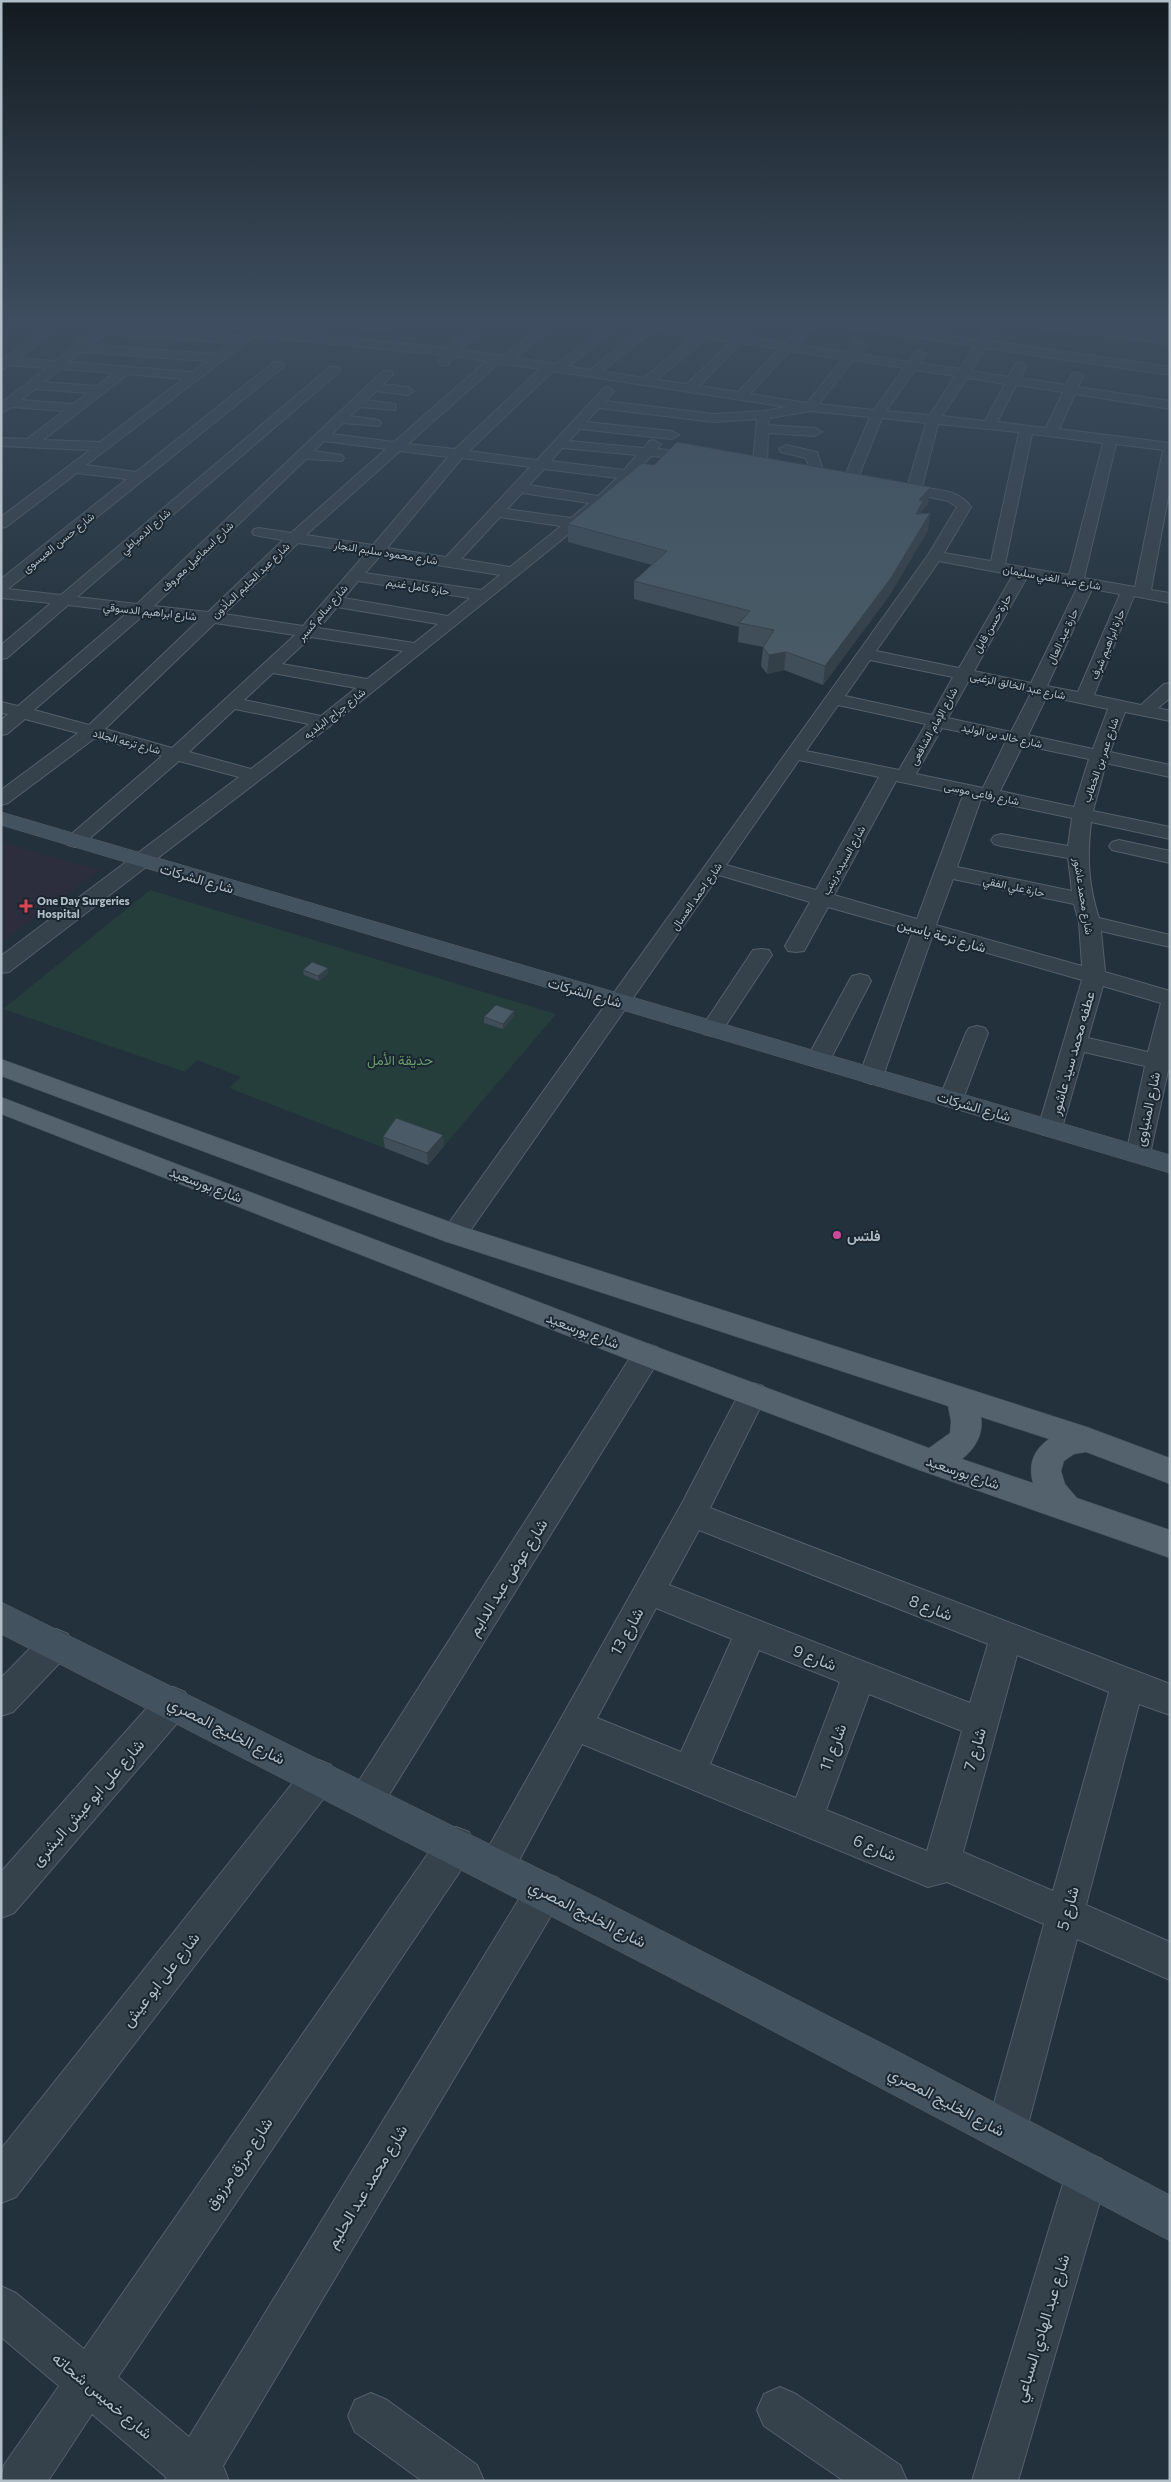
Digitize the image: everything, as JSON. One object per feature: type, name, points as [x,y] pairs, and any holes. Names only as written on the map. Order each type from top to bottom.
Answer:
[{"type":"main road","name":"شارع الشركات","points":[[1,818],[140,861],[1170,1164]]},
{"type":"main road","points":[[1,1068],[454,1234],[1087,1439],[1170,1471]]},
{"type":"main road","name":"شارع بورسعيد","points":[[1,1105],[647,1355],[930,1461],[1170,1544]]},
{"type":"main road","points":[[930,1461],[951,1452],[964,1437],[968,1417],[961,1398]]},
{"type":"main road","points":[[1066,1508],[1050,1490],[1045,1471],[1051,1454],[1066,1443],[1087,1439]]},
{"type":"main road","name":"شارع الخليج المصري","points":[[1,1617],[319,1777],[368,1799],[1170,2219]]},
{"type":"street","points":[[30,443],[35,439]]},
{"type":"street","points":[[1,524],[111,439]]},
{"type":"street","name":"شارع حسن العيسوى","points":[[1,587],[186,439]]},
{"type":"street","name":"شارع الدمياطي","points":[[1,654],[253,439]]},
{"type":"street","name":"شارع اسماعيل معروف","points":[[1,730],[24,713],[140,610],[319,439]]},
{"type":"street","points":[[338,439],[628,475]]},
{"type":"street","name":"شارع عبد الحليم المأذون","points":[[1,799],[92,732],[296,536],[404,439]]},
{"type":"street","name":"شارع سالم كسبر","points":[[75,841],[176,754],[307,632],[459,453],[475,439]]},
{"type":"street","points":[[450,562],[564,439]]},
{"type":"street","points":[[760,439],[760,462]]},
{"type":"street","points":[[851,478],[867,439]]},
{"type":"street","points":[[914,489],[928,439]]},
{"type":"street","points":[[997,567],[1024,439]]},
{"type":"street","points":[[1105,439],[1170,449]]},
{"type":"street","name":"حارة عبد العال","points":[[871,1076],[945,871],[982,793],[1017,738],[1039,690],[1081,582],[1115,440]]},
{"type":"street","points":[[4,445],[30,443],[102,446]]},
{"type":"street","points":[[559,444],[651,448],[706,454]]},
{"type":"street","name":"شارع جراج البلديه","points":[[1,967],[324,722],[483,596],[601,500],[628,475],[651,448]]},
{"type":"street","points":[[786,449],[812,455],[817,472]]},
{"type":"street","name":"حارة ابراهيم شرف","points":[[1084,699],[1135,591],[1170,449]]},
{"type":"street","points":[[302,454],[337,458]]},
{"type":"street","points":[[74,468],[139,476]]},
{"type":"street","points":[[798,468],[914,489],[959,500],[964,507],[935,556]]},
{"type":"street","points":[[519,488],[601,500]]},
{"type":"street","points":[[11,500],[30,502]]},
{"type":"street","points":[[497,512],[573,523]]},
{"type":"street","name":"شارع محمود سليم النجار","points":[[259,532],[296,536],[513,572]]},
{"type":"street","name":"شارع عبد الغني سليمان","points":[[935,556],[1170,598]]},
{"type":"street","name":"شارع احمد العسال","points":[[454,1234],[935,556]]},
{"type":"street","name":"حارة حسن قابل","points":[[962,674],[1022,572]]},
{"type":"street","name":"حارة كامل غنيم","points":[[354,576],[483,596]]},
{"type":"street","name":"شارع ابراهيم الدسوقي","points":[[1,593],[210,617],[417,648]]},
{"type":"street","points":[[332,601],[451,621]]},
{"type":"street","name":"شارع عبد الخالق الزغبى","points":[[866,654],[1170,716]]},
{"type":"street","points":[[269,667],[371,685]]},
{"type":"street","name":"شارع الإمام الشافعى","points":[[897,775],[936,721],[962,674]]},
{"type":"street","points":[[1145,711],[1170,688]]},
{"type":"street","name":"شارع خالد بن الوليد","points":[[834,699],[1170,770]]},
{"type":"street","points":[[232,703],[324,722]]},
{"type":"street","name":"شارع عمر بن الخطاب","points":[[1082,814],[1099,756],[1118,706]]},
{"type":"street","name":"شارع ترعه الجلاد","points":[[1,707],[252,776]]},
{"type":"street","name":"شارع رفاعى موسى","points":[[795,754],[1170,832]]},
{"type":"street","name":"شارع السيده زينب","points":[[796,946],[820,900],[897,775]]},
{"type":"street","name":"شارع محمد عاشور","points":[[1082,814],[1077,854],[1083,900],[1090,922],[1094,977]]},
{"type":"street","points":[[1001,840],[1077,854]]},
{"type":"street","points":[[1119,846],[1170,857]]},
{"type":"street","name":"شارع ترعة ياسين","points":[[715,868],[820,900],[1170,998]]},
{"type":"street","name":"حارة علي الفقي","points":[[945,871],[1083,900]]},
{"type":"street","points":[[1090,922],[1170,941]]},
{"type":"street","points":[[712,1029],[761,955]]},
{"type":"street","name":"عطفه محمد سيد عاشور","points":[[1050,1128],[1094,977]]},
{"type":"street","points":[[818,1060],[860,981]]},
{"type":"street","name":"شارع المنياوى","points":[[1138,1154],[1164,1063],[1170,1006]]},
{"type":"street","points":[[950,1099],[977,1033]]},
{"type":"street","points":[[1075,1043],[1164,1063]]},
{"type":"street","name":"شارع عوض عبد الدايم","points":[[368,1799],[647,1355]]},
{"type":"street","name":"شارع 13","points":[[496,1866],[692,1514],[753,1394]]},
{"type":"street","name":"شارع 8","points":[[692,1514],[1170,1700]]},
{"type":"street","name":"شارع 9","points":[[649,1591],[981,1723]]},
{"type":"street","points":[[689,1772],[752,1632]]},
{"type":"street","name":"شارع 7","points":[[942,1861],[1006,1637]]},
{"type":"street","points":[[1,1701],[56,1644]]},
{"type":"street","name":"شارع 11","points":[[805,1819],[860,1675]]},
{"type":"street","name":"شارع 5","points":[[1006,2132],[1128,1684]]},
{"type":"street","name":"شارع على ابو عيش البشرى","points":[[1,1900],[172,1703]]},
{"type":"street","name":"شارع 6","points":[[574,1725],[928,1869],[934,1869],[942,1861]]},
{"type":"street","name":"شارع على ابو عيش","points":[[1,2182],[319,1777]]},
{"type":"street","name":"شارع مرزق مرزوق","points":[[20,2481],[456,1845]]},
{"type":"street","points":[[942,1861],[1170,1961]]},
{"type":"street","name":"شارع محمد عبد الحليم","points":[[196,2477],[544,1891]]},
{"type":"street","name":"شارع عبد الهادي السباعي","points":[[995,2481],[1087,2174]]},
{"type":"street","name":"شارع خميس شحاته","points":[[1,2308],[196,2477]]},
{"type":"street","points":[[780,2410],[884,2481]]},
{"type":"street","points":[[371,2416],[460,2481]]},
{"type":"shaded area","name":"One Day Surgeries Hospital","points":[[1,842],[100,870],[1,942]]},
{"type":"green space","name":"حديقة الأمل","points":[[150,890],[556,1014],[428,1165],[229,1088],[241,1077],[197,1060],[185,1072],[3,1009]]},
{"type":"building","points":[[677,442],[931,487],[919,500],[923,501],[916,514],[930,513],[891,578],[825,666],[786,652],[769,655],[763,647],[774,630],[739,623],[750,611],[634,581],[667,551],[568,524],[642,463],[654,465]]},
{"type":"building","points":[[312,962],[328,968],[318,976],[303,970]]},
{"type":"building","points":[[496,1005],[514,1011],[503,1024],[484,1017]]},
{"type":"building","points":[[396,1118],[443,1135],[427,1153],[383,1137]]},
{"type":"place","name":"One Day Surgeries Hospital","points":[[26,906]]},
{"type":"place","name":"فلتس","points":[[837,1235]]}]
